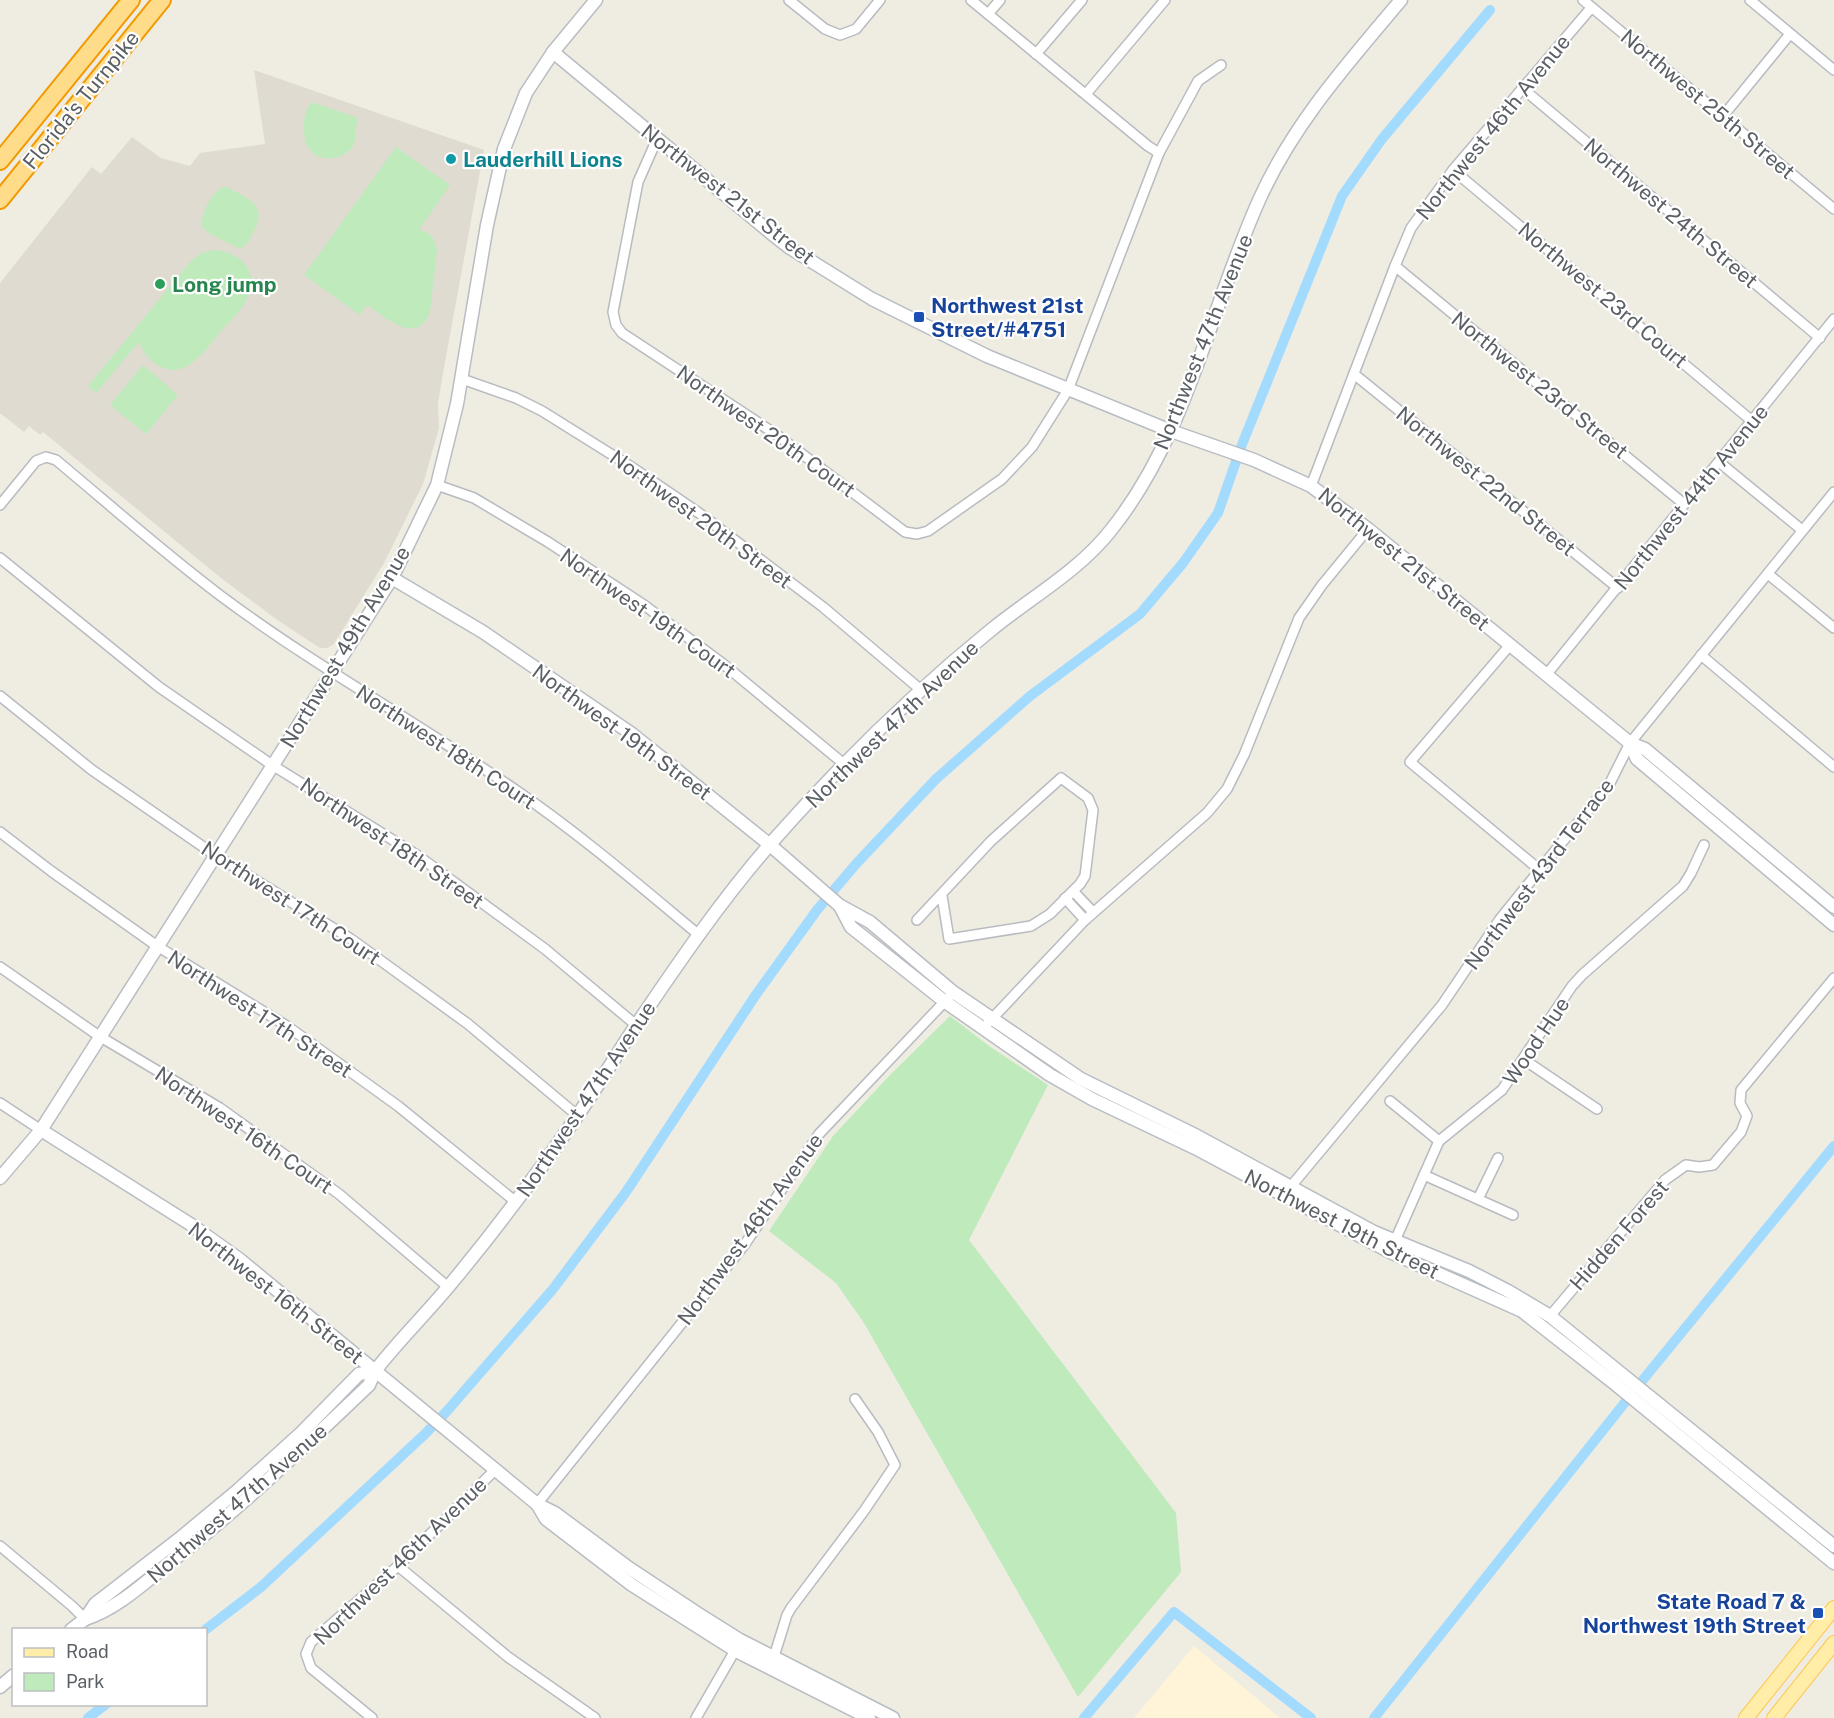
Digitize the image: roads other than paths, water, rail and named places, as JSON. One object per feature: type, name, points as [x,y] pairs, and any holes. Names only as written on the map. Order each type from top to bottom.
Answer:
[{"type":"highway","name":"Florida's Turnpike","points":[[0,161],[131,0]]},
{"type":"highway","name":"Florida's Turnpike","points":[[0,200],[162,0]]},
{"type":"main road","points":[[1746,1718],[1834,1608]]},
{"type":"main road","points":[[1774,1718],[1834,1643]]},
{"type":"street","name":"Northwest 49th Avenue","points":[[0,1178],[40,1130],[392,578],[437,485],[462,379],[485,236],[504,148],[526,93],[553,51],[596,0]]},
{"type":"street","points":[[789,0],[825,29],[840,35],[856,29],[880,0]]},
{"type":"street","points":[[971,0],[1159,153]]},
{"type":"street","points":[[988,14],[1000,0]]},
{"type":"street","points":[[1036,54],[1082,0]]},
{"type":"street","points":[[1086,94],[1165,0]]},
{"type":"street","name":"Northwest 47th Avenue","points":[[72,1628],[85,1619],[103,1613],[140,1578],[247,1500],[306,1437],[369,1385],[375,1371],[448,1287],[516,1202],[578,1116],[636,1025],[699,935],[770,844],[844,764],[921,690],[990,630],[1078,563],[1109,533],[1144,483],[1171,431],[1254,211],[1285,149],[1331,83],[1401,0]]},
{"type":"street","name":"Northwest 25th Street","points":[[1583,0],[1834,209]]},
{"type":"street","points":[[1750,0],[1834,70]]},
{"type":"street","name":"Northwest 46th Avenue","points":[[1311,486],[1411,228],[1453,170],[1591,8]]},
{"type":"street","points":[[1723,116],[1790,34]]},
{"type":"street","name":"Northwest 21st Street","points":[[553,51],[781,240],[872,299],[987,356],[1171,431],[1254,460],[1311,486],[1368,529],[1630,744],[1645,749],[1834,907]]},
{"type":"street","points":[[1068,390],[1159,153],[1198,81],[1221,65]]},
{"type":"street","name":"Northwest 24th Street","points":[[1522,88],[1820,338]]},
{"type":"street","name":"Northwest 20th Court","points":[[657,139],[635,194],[613,312],[616,325],[622,333],[717,393],[777,435],[905,532],[917,534],[928,531],[1002,478],[1032,447],[1068,390]]},
{"type":"street","name":"Northwest 23rd Court","points":[[1453,170],[1752,421]]},
{"type":"street","name":"Northwest 23rd Street","points":[[1395,266],[1684,504]]},
{"type":"street","name":"Northwest 44th Avenue","points":[[1547,675],[1834,319]]},
{"type":"street","name":"Northwest 22nd Street","points":[[1354,374],[1618,588]]},
{"type":"street","name":"Northwest 20th Street","points":[[462,379],[516,398],[542,411],[630,466],[699,513],[823,607],[921,690]]},
{"type":"street","name":"Northwest 18th Court","points":[[0,505],[36,461],[46,457],[56,460],[220,596],[331,672],[519,792],[599,852],[699,935]]},
{"type":"street","points":[[1719,462],[1802,530]]},
{"type":"street","name":"Northwest 19th Court","points":[[437,485],[474,498],[548,542],[644,605],[722,663],[844,764]]},
{"type":"street","name":"Northwest 43rd Terrace","points":[[1287,1192],[1442,1005],[1500,919],[1610,783],[1630,744],[1834,492]]},
{"type":"street","points":[[988,1024],[1084,920],[1207,813],[1227,789],[1244,754],[1299,618],[1322,585],[1368,529]]},
{"type":"street","name":"Northwest 18th Street","points":[[0,558],[159,687],[273,765],[417,855],[545,949],[636,1025]]},
{"type":"street","points":[[1768,574],[1834,628]]},
{"type":"street","name":"Northwest 19th Street","points":[[392,578],[483,632],[632,734],[770,844],[839,905],[870,922],[949,997],[988,1024],[1050,1075],[1078,1084],[1197,1136],[1287,1192],[1522,1311],[1618,1379],[1834,1546]]},
{"type":"street","name":"Northwest 21st Street","points":[[1510,645],[1410,762],[1541,871]]},
{"type":"street","points":[[1701,655],[1834,767]]},
{"type":"street","name":"Northwest 17th Court","points":[[0,696],[92,770],[215,855],[360,946],[468,1024],[578,1116]]},
{"type":"street","name":"Northwest 21st Street","points":[[1630,744],[1637,759],[1834,925]]},
{"type":"street","points":[[917,920],[942,896],[991,841],[1061,778],[1088,798],[1093,810],[1085,876],[1050,914],[1031,926],[949,939],[942,896]]},
{"type":"street","name":"Northwest 17th Street","points":[[0,831],[51,872],[157,946],[287,1026],[398,1106],[516,1202]]},
{"type":"street","name":"Wood Hue","points":[[1392,1246],[1439,1141],[1502,1090],[1572,986],[1683,886],[1704,844]]},
{"type":"street","points":[[1073,891],[1093,912]]},
{"type":"street","points":[[1065,898],[1084,920]]},
{"type":"street","name":"Northwest 16th Court","points":[[0,967],[99,1036],[220,1108],[339,1194],[448,1287]]},
{"type":"street","name":"Hidden Forest","points":[[1550,1316],[1665,1180],[1686,1165],[1699,1167],[1713,1165],[1741,1132],[1747,1116],[1740,1103],[1741,1090],[1834,978]]},
{"type":"street","name":"Northwest 46th Avenue","points":[[537,1504],[745,1244],[819,1134],[949,997]]},
{"type":"street","points":[[1523,1059],[1597,1109]]},
{"type":"street","points":[[1390,1101],[1439,1141]]},
{"type":"street","name":"Northwest 16th Street","points":[[0,1103],[190,1224],[239,1259],[537,1504],[555,1513],[738,1645],[893,1718]]},
{"type":"street","points":[[1478,1200],[1498,1158]]},
{"type":"street","points":[[1424,1174],[1513,1215]]},
{"type":"street","name":"Northwest 19th Street","points":[[1392,1246],[1468,1271],[1508,1291],[1550,1316],[1618,1379]]},
{"type":"street","points":[[772,1662],[791,1608],[864,1511],[895,1465],[878,1432],[855,1399]]},
{"type":"street","name":"Northwest 19th Street","points":[[1650,1404],[1834,1563]]},
{"type":"street","name":"Northwest 46th Avenue","points":[[372,1718],[311,1668],[306,1654],[311,1642],[398,1566],[495,1470]]},
{"type":"street","points":[[0,1546],[85,1619]]},
{"type":"street","points":[[398,1566],[508,1657],[596,1718]]},
{"type":"street","points":[[696,1718],[738,1645]]},
{"type":"street","name":"Northwest 16th Street","points":[[772,1662],[869,1718]]},
{"type":"street","points":[[0,1687],[12,1678]]},
{"type":"waterway","points":[[207,1628],[261,1587],[425,1434],[553,1289],[626,1192],[755,996],[817,910],[856,864],[936,779],[1030,696],[1140,614],[1183,563],[1218,513],[1241,447],[1342,196],[1382,139],[1490,10]]},
{"type":"waterway","points":[[1374,1718],[1642,1381],[1834,1146]]},
{"type":"waterway","points":[[1084,1718],[1174,1612],[1311,1718]]},
{"type":"waterway","points":[[88,1718],[103,1706]]},
{"type":"place","name":"Lauderhill Lions","points":[[451,159]]},
{"type":"place","name":"Long jump","points":[[160,284]]},
{"type":"place","name":"Northwest 21st Street/#4751","points":[[919,317]]},
{"type":"place","name":"State Road 7 & Northwest 19th Street","points":[[1818,1613]]}]
